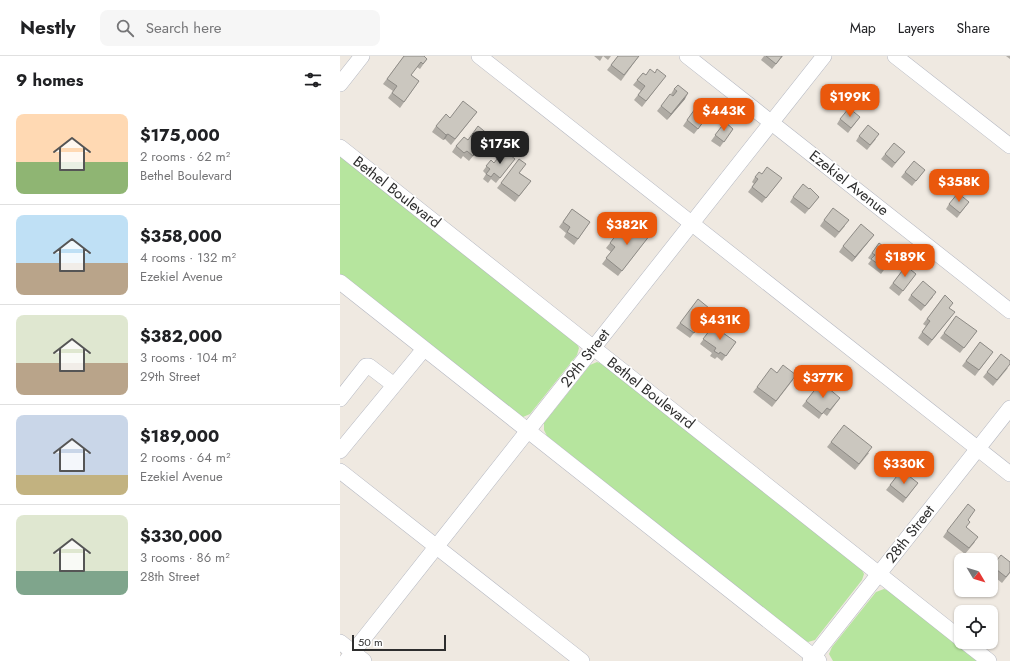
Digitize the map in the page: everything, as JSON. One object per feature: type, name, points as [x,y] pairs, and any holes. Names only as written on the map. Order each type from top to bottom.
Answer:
[{"type":"street","points":[[340,84],[362,56]]},
{"type":"street","points":[[479,56],[1010,474]]},
{"type":"street","name":"Ezekiel Avenue","points":[[687,56],[1010,311]]},
{"type":"street","name":"29th Street","points":[[354,658],[436,546],[824,56]]},
{"type":"street","points":[[895,56],[1010,146]]},
{"type":"street","name":"Bethel Boulevard","points":[[340,147],[954,633]]},
{"type":"street","points":[[340,282],[814,659]]},
{"type":"street","points":[[340,451],[424,349]]},
{"type":"street","points":[[340,399],[366,366],[394,385]]},
{"type":"street","name":"28th Street","points":[[814,659],[1010,408]]},
{"type":"street","points":[[340,470],[582,661]]},
{"type":"street","points":[[340,642],[354,658]]},
{"type":"street","points":[[974,649],[989,661]]},
{"type":"green space","points":[[340,156],[577,344],[579,348],[577,355],[530,414],[523,417],[517,414],[340,274]]},
{"type":"green space","points":[[597,362],[605,365],[861,568],[864,574],[862,580],[815,640],[808,642],[802,639],[547,436],[544,430],[544,423],[590,365]]},
{"type":"green space","points":[[884,589],[892,592],[954,641],[954,649],[964,649],[979,661],[833,661],[829,654],[832,647],[876,592]]},
{"type":"building","points":[[404,56],[424,56],[427,59],[423,64],[421,62],[411,75],[419,81],[404,102],[392,93],[397,86],[387,79]]},
{"type":"building","points":[[618,56],[639,56],[624,75],[611,65]]},
{"type":"building","points":[[766,56],[782,56],[776,64]]},
{"type":"building","points":[[650,69],[655,73],[657,69],[666,76],[646,101],[638,95],[645,86],[637,80],[643,73],[646,75]]},
{"type":"building","points":[[678,85],[688,93],[671,114],[661,106],[670,94],[673,96],[677,91],[674,89]]},
{"type":"building","points":[[463,101],[477,112],[455,139],[448,134],[446,135],[436,126],[446,114],[450,118]]},
{"type":"building","points":[[700,102],[711,111],[698,129],[687,120]]},
{"type":"building","points":[[849,108],[860,117],[851,128],[840,119]]},
{"type":"building","points":[[725,122],[733,129],[724,142],[715,135]]},
{"type":"building","points":[[868,125],[879,134],[870,145],[859,136]]},
{"type":"building","points":[[478,126],[489,135],[473,156],[467,151],[464,153],[456,146],[464,137],[468,140]]},
{"type":"building","points":[[894,143],[905,152],[895,163],[885,154]]},
{"type":"building","points":[[504,150],[515,159],[500,178],[494,173],[491,177],[486,174],[490,169],[486,166],[491,160],[494,163]]},
{"type":"building","points":[[519,159],[526,164],[519,173],[531,181],[519,196],[501,183]]},
{"type":"building","points":[[914,161],[925,170],[916,181],[905,172]]},
{"type":"building","points":[[767,167],[782,178],[766,198],[752,187],[758,179],[755,177],[759,172],[762,174]]},
{"type":"building","points":[[803,184],[809,189],[810,188],[819,197],[809,209],[793,197]]},
{"type":"building","points":[[958,193],[969,202],[960,213],[949,204]]},
{"type":"building","points":[[833,208],[849,220],[839,232],[824,220]]},
{"type":"building","points":[[572,209],[590,222],[578,239],[567,232],[570,227],[563,222]]},
{"type":"building","points":[[635,223],[650,235],[622,271],[606,258],[615,247],[610,243],[622,227],[628,232]]},
{"type":"building","points":[[861,224],[874,235],[855,257],[843,246]]},
{"type":"building","points":[[879,243],[895,255],[885,269],[871,259],[875,255],[872,253]]},
{"type":"building","points":[[908,263],[913,267],[911,270],[916,274],[903,291],[893,283]]},
{"type":"building","points":[[923,281],[936,292],[925,306],[911,295]]},
{"type":"building","points":[[945,295],[953,303],[949,308],[955,312],[932,340],[922,332],[930,321],[927,319]]},
{"type":"building","points":[[698,299],[709,308],[705,314],[707,316],[694,333],[680,323]]},
{"type":"building","points":[[956,316],[977,331],[964,348],[944,333]]},
{"type":"building","points":[[713,326],[736,342],[726,356],[720,352],[719,354],[714,351],[716,348],[703,339]]},
{"type":"building","points":[[980,342],[993,352],[979,370],[966,361]]},
{"type":"building","points":[[1001,354],[1010,361],[1010,364],[997,380],[987,372]]},
{"type":"building","points":[[783,365],[796,375],[776,401],[757,387],[771,368],[777,373]]},
{"type":"building","points":[[821,382],[840,398],[830,410],[827,408],[822,414],[806,401]]},
{"type":"building","points":[[844,425],[872,447],[859,464],[831,442]]},
{"type":"building","points":[[900,472],[907,478],[909,476],[918,483],[906,498],[890,485]]},
{"type":"building","points":[[968,504],[975,510],[968,520],[970,522],[966,527],[978,537],[969,548],[947,531]]},
{"type":"building","points":[[1001,555],[1010,562],[1010,572],[1006,577],[998,571],[998,559]]}]
